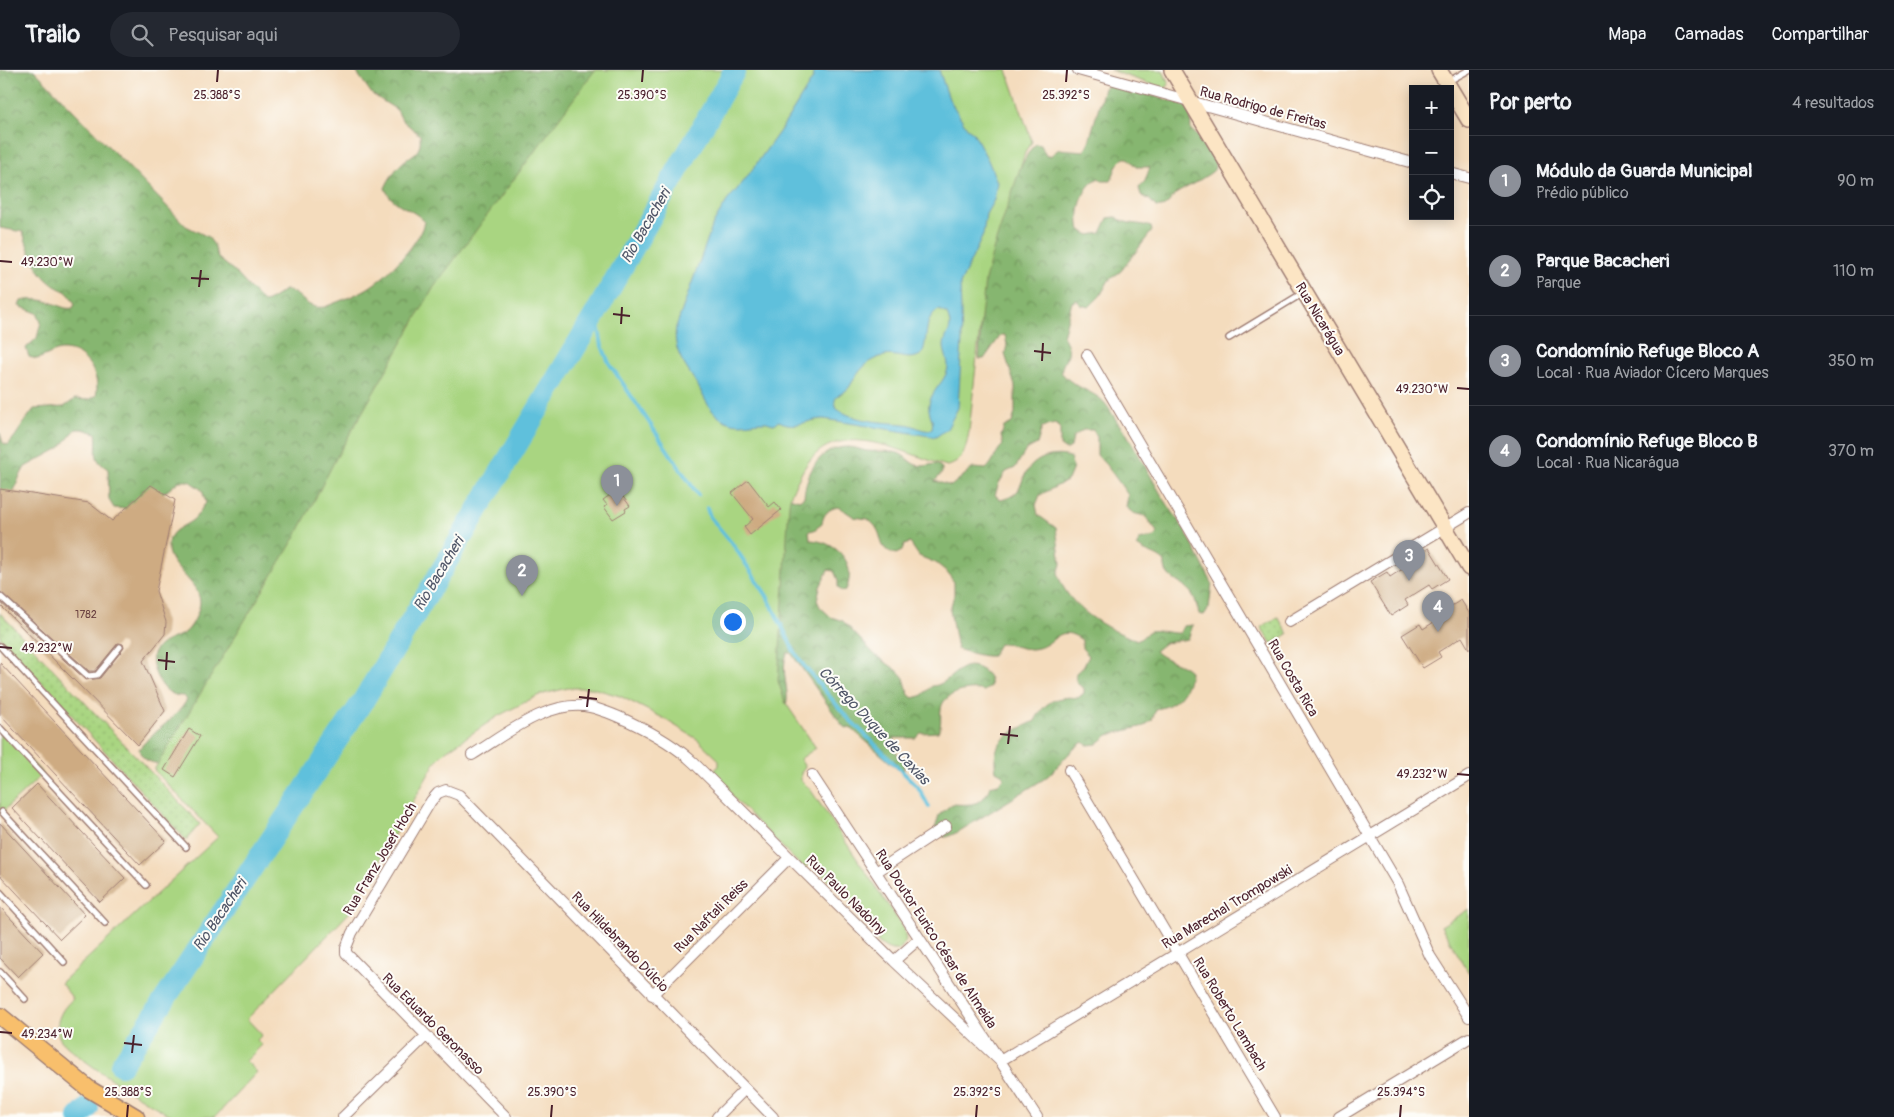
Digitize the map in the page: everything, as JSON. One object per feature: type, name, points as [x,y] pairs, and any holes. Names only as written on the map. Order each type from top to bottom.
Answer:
[{"type":"main road","name":"Rua Nicarágua","points":[[1172,70],[1469,568]]},
{"type":"main road","points":[[1443,76],[1469,120]]},
{"type":"main road","points":[[0,1016],[89,1089],[136,1117]]},
{"type":"street","name":"Rua Rodrigo de Freitas","points":[[1086,71],[1192,103],[1409,162]]},
{"type":"street","points":[[1454,174],[1469,178]]},
{"type":"street","name":"Rua Costa Rica","points":[[1087,355],[1398,884],[1428,950],[1469,1017]]},
{"type":"street","points":[[1289,622],[1469,513]]},
{"type":"street","name":"Rua Paulo Nadolny","points":[[472,755],[523,724],[560,709],[573,706],[590,707],[605,712],[642,728],[675,747],[894,962],[1000,1061]]},
{"type":"street","name":"Rua Roberto Lambach","points":[[1069,770],[1275,1117]]},
{"type":"street","name":"Rua Doutor Eurico César de Almeida","points":[[812,776],[1037,1117]]},
{"type":"street","name":"Rua Marechal Trompowski","points":[[1000,1061],[1469,776]]},
{"type":"street","name":"Rua Franz Josef Hoch","points":[[346,948],[352,934],[420,816],[438,793],[446,790]]},
{"type":"street","name":"Rua Hildebrando Dúlcio","points":[[446,790],[459,795],[773,1117]]},
{"type":"street","points":[[876,872],[946,826]]},
{"type":"street","name":"Rua Naftali Reiss","points":[[652,995],[789,858]]},
{"type":"street","points":[[894,962],[919,939]]},
{"type":"street","name":"Rua Eduardo Geronasso","points":[[346,948],[348,958],[506,1117]]},
{"type":"street","points":[[343,1117],[426,1036]]},
{"type":"street","points":[[1338,1117],[1469,1038]]},
{"type":"street","points":[[716,1117],[745,1089]]},
{"type":"lane","points":[[1443,76],[1469,70]]},
{"type":"lane","points":[[1229,338],[1305,292]]},
{"type":"lane","points":[[0,596],[88,676],[97,675],[120,647]]},
{"type":"lane","points":[[0,646],[186,847]]},
{"type":"lane","points":[[0,728],[146,885]]},
{"type":"lane","points":[[2,812],[105,923]]},
{"type":"lane","points":[[0,892],[64,962]]},
{"type":"lane","points":[[0,972],[25,999]]},
{"type":"green space","points":[[0,70],[34,70],[186,226],[208,237],[214,245],[218,258],[233,270],[263,302],[268,301],[285,290],[296,294],[312,306],[325,307],[369,288],[381,279],[412,246],[422,229],[424,221],[392,199],[385,188],[398,167],[418,150],[420,135],[402,120],[397,110],[372,94],[355,70],[645,70],[161,764],[147,760],[142,756],[139,749],[176,714],[187,700],[184,696],[174,695],[164,688],[154,670],[154,652],[160,645],[189,629],[200,606],[198,593],[173,563],[169,555],[168,546],[173,533],[195,518],[206,503],[202,490],[189,481],[179,481],[167,491],[147,498],[129,509],[114,508],[109,500],[108,469],[102,465],[96,454],[96,433],[76,429],[60,448],[25,467],[12,496],[0,504],[0,433],[3,443],[8,445],[34,409],[64,407],[75,399],[88,400],[96,396],[97,388],[94,372],[90,366],[85,359],[72,351],[61,350],[37,359],[29,357],[26,348],[37,338],[41,322],[37,313],[19,306],[21,301],[42,300],[64,308],[73,308],[75,304],[67,293],[52,284],[41,273],[30,253],[23,232],[0,228]]},
{"type":"green space","points":[[595,70],[1007,70],[1032,142],[1026,150],[985,280],[969,432],[961,458],[947,466],[869,442],[850,441],[832,444],[816,454],[802,472],[792,492],[789,504],[778,681],[785,702],[816,748],[800,759],[805,767],[801,773],[801,780],[810,789],[904,929],[906,941],[899,950],[892,950],[877,941],[883,934],[810,862],[804,869],[710,774],[719,766],[719,760],[697,739],[661,717],[620,696],[592,688],[568,688],[539,695],[498,716],[446,751],[436,761],[351,911],[247,1019],[262,1035],[257,1040],[262,1045],[246,1061],[257,1072],[215,1117],[176,1117],[166,1113],[77,1055],[59,1037],[58,1021],[62,1011],[73,999],[61,983],[218,837],[154,770],[296,536],[335,460],[434,287]]},
{"type":"green space","points":[[1110,70],[1163,70],[1169,85],[1164,89]]},
{"type":"green space","points":[[1108,85],[1188,107],[1191,115],[1191,130],[1212,153],[1215,165],[1212,172],[1174,195],[1166,205],[1160,207],[1156,207],[1150,200],[1141,195],[1139,188],[1145,181],[1150,167],[1136,167],[1128,158],[1124,158],[1117,165],[1111,181],[1102,181],[1099,178],[1088,187],[1081,201],[1080,230],[1090,235],[1101,233],[1108,218],[1116,217],[1124,222],[1151,227],[1152,231],[1121,271],[1109,280],[1100,296],[1089,307],[1081,305],[1077,300],[1072,302],[1063,336],[1068,348],[1068,355],[1061,372],[1073,383],[1102,400],[1125,431],[1162,496],[1186,532],[1212,583],[1209,608],[1204,615],[1199,614],[1193,596],[1170,577],[1165,568],[1165,562],[1137,546],[1139,540],[1155,537],[1157,532],[1145,516],[1133,513],[1126,507],[1128,495],[1097,455],[1097,437],[1093,430],[1083,430],[1073,437],[1071,447],[1066,450],[1060,446],[1060,427],[1055,424],[1042,427],[1037,444],[1026,450],[1015,468],[1006,472],[999,483],[995,495],[1001,500],[1014,495],[1028,470],[1037,461],[1059,455],[1070,457],[1073,468],[1068,480],[1040,495],[1036,505],[1038,515],[1056,528],[1061,564],[1058,574],[1063,586],[1079,607],[1090,616],[1126,636],[1138,640],[1151,631],[1180,633],[1184,626],[1193,625],[1188,639],[1165,643],[1155,651],[1190,671],[1189,678],[1180,696],[1170,705],[1156,709],[1152,720],[1144,726],[1108,735],[1097,744],[1088,745],[1083,742],[1044,779],[958,832],[947,837],[939,836],[935,829],[939,815],[952,804],[970,804],[980,801],[990,786],[998,784],[1004,778],[1003,775],[996,771],[995,760],[996,751],[1004,738],[1035,721],[1043,709],[1052,701],[1070,697],[1078,698],[1084,693],[1084,688],[1078,684],[1076,678],[1076,673],[1084,666],[1089,656],[1082,648],[1082,640],[1068,633],[1058,636],[1044,646],[1033,649],[999,644],[992,656],[957,649],[950,610],[954,595],[954,582],[946,571],[936,563],[919,556],[910,543],[904,545],[902,551],[896,554],[886,550],[876,528],[868,519],[854,517],[839,507],[829,510],[825,514],[822,524],[809,531],[810,540],[828,544],[842,555],[847,563],[849,580],[846,590],[842,591],[838,588],[838,580],[834,571],[828,570],[820,587],[817,600],[820,607],[831,617],[843,621],[875,655],[898,671],[904,678],[909,695],[913,698],[921,696],[932,686],[945,681],[967,666],[982,670],[990,679],[990,687],[984,691],[965,690],[947,698],[941,709],[938,732],[921,733],[916,738],[894,738],[897,754],[903,760],[904,770],[901,772],[852,729],[844,727],[791,653],[787,653],[784,668],[787,696],[785,708],[775,701],[786,496],[799,500],[804,497],[811,470],[822,456],[838,448],[851,447],[867,451],[894,452],[901,454],[918,466],[937,464],[942,468],[942,473],[935,481],[951,486],[973,468],[986,469],[989,466],[1003,445],[1001,436],[1004,427],[1012,423],[1015,413],[1015,386],[1005,354],[1007,345],[1005,335],[1001,335],[984,359],[979,359],[983,278],[1016,173],[1030,150],[1036,144],[1041,145],[1046,156],[1050,156],[1059,149],[1084,151],[1088,145],[1104,88]]},
{"type":"green space","points":[[0,613],[200,824],[186,840],[0,637]]},
{"type":"green space","points":[[1278,617],[1288,634],[1272,644],[1261,627]]},
{"type":"green space","points":[[0,728],[43,774],[0,814]]},
{"type":"green space","points":[[1469,909],[1469,973],[1441,926]]},
{"type":"water","points":[[815,70],[939,70],[949,99],[967,128],[973,132],[997,182],[994,200],[986,214],[983,235],[960,284],[962,340],[958,408],[947,429],[936,437],[824,419],[796,424],[779,421],[774,424],[765,422],[731,423],[716,415],[709,406],[678,351],[675,336],[676,327],[713,224],[727,201],[744,181],[782,128],[813,78]],"holes":[[[939,310],[947,314],[950,329],[944,342],[944,347],[948,367],[942,382],[932,395],[929,404],[933,424],[931,430],[924,430],[905,424],[861,419],[837,409],[835,404],[836,398],[848,389],[868,363],[889,355],[913,358],[922,354],[928,322],[931,317]]]},
{"type":"building","points":[[748,480],[769,507],[775,502],[781,510],[750,535],[744,527],[753,519],[732,493]]},
{"type":"building","points":[[151,485],[175,500],[156,591],[166,622],[165,634],[143,661],[165,711],[138,745],[0,605],[0,602],[86,680],[100,678],[124,648],[123,644],[118,643],[95,671],[89,671],[0,592],[0,489],[89,503],[112,521]]},
{"type":"building","points":[[613,493],[616,497],[621,494],[630,506],[625,509],[626,511],[613,519],[604,507],[607,505],[603,500]]},
{"type":"building","points":[[1429,548],[1448,579],[1432,589],[1429,585],[1405,600],[1408,605],[1391,616],[1370,582],[1387,572],[1390,577],[1415,561],[1413,557]]},
{"type":"building","points":[[1461,600],[1469,613],[1469,649],[1462,637],[1438,652],[1441,657],[1423,668],[1402,635],[1420,624],[1423,629],[1447,614],[1445,610]]},
{"type":"building","points":[[0,663],[166,841],[140,865],[0,715]]},
{"type":"building","points":[[189,729],[200,736],[175,777],[164,770]]},
{"type":"building","points":[[37,784],[125,878],[100,902],[12,808]]},
{"type":"building","points":[[0,823],[85,915],[60,939],[0,875]]},
{"type":"building","points":[[0,907],[43,953],[18,977],[0,958]]},
{"type":"waterway","name":"Rio Bacacheri","points":[[121,1065],[363,701],[596,313],[735,70]]},
{"type":"waterway","name":"Córrego Duque de Caxias","points":[[596,313],[602,346],[609,363],[698,495]]},
{"type":"waterway","name":"Córrego Duque de Caxias","points":[[707,508],[710,517],[734,546],[767,596],[794,651],[804,666],[846,716],[918,787],[929,807]]},
{"type":"waterway","name":"Rio Bacacheri","points":[[79,1117],[88,1108]]},
{"type":"place","name":"Módulo da Guarda Municipal","points":[[617,506]]},
{"type":"place","name":"Condomínio Refuge Bloco A","points":[[1409,581]]},
{"type":"place","name":"Parque Bacacheri","points":[[522,596]]},
{"type":"place","name":"Condomínio Refuge Bloco B","points":[[1438,632]]}]
